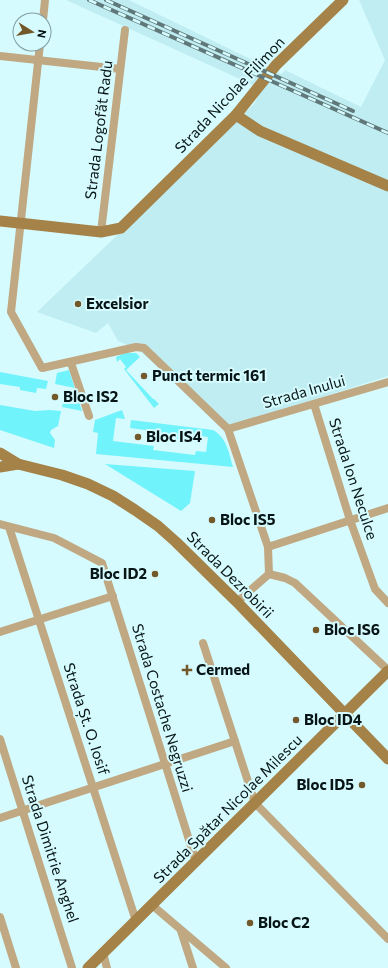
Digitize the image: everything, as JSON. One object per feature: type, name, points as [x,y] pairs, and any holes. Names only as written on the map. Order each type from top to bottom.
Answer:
[{"type":"street","points":[[43,12],[45,0]]},
{"type":"street","name":"Strada Nicolae Filimon","points":[[101,232],[121,228],[236,115],[272,69],[343,0]]},
{"type":"street","name":"Strada Logofăt Radu","points":[[101,232],[125,30]]},
{"type":"street","points":[[39,52],[11,312],[42,368],[71,363],[136,346],[144,348],[228,429],[268,546],[269,574]]},
{"type":"street","points":[[0,56],[120,69]]},
{"type":"street","points":[[236,115],[260,131],[388,186]]},
{"type":"street","points":[[0,221],[101,232]]},
{"type":"street","points":[[71,363],[89,416]]},
{"type":"street","name":"Strada Inului","points":[[228,429],[388,382]]},
{"type":"street","name":"Strada Ion Neculce","points":[[314,404],[350,520],[375,589],[388,603]]},
{"type":"street","name":"Strada Dezrobirii","points":[[0,453],[18,464],[62,475],[88,484],[113,496],[135,510],[176,542],[237,602],[388,759]]},
{"type":"street","name":"Strada Dezrobirii","points":[[0,467],[18,464]]},
{"type":"street","points":[[268,546],[388,508]]},
{"type":"street","points":[[0,524],[9,527]]},
{"type":"street","name":"Strada Costache Negruzzi","points":[[9,527],[54,538],[102,562],[196,862]]},
{"type":"street","name":"Strada Șt. O. Iosif","points":[[9,527],[136,921]]},
{"type":"street","points":[[237,602],[269,574]]},
{"type":"street","points":[[269,574],[285,578],[295,583],[388,671]]},
{"type":"street","points":[[0,632],[112,596]]},
{"type":"street","points":[[203,643],[255,803],[388,939]]},
{"type":"street","name":"Strada Spătar Nicolae Milescu","points":[[88,968],[388,671]]},
{"type":"street","name":"Strada Dimitrie Anghel","points":[[0,739],[72,968]]},
{"type":"street","points":[[0,818],[235,741]]},
{"type":"street","points":[[152,905],[226,968]]},
{"type":"street","points":[[0,917],[16,968]]},
{"type":"street","points":[[181,930],[193,968]]},
{"type":"street","points":[[103,953],[107,968]]},
{"type":"shaded area","points":[[66,0],[129,0],[281,74],[285,70],[361,107],[385,60],[359,0],[388,0],[388,376],[225,428],[140,351],[118,341],[108,323],[96,333],[37,312],[254,104],[262,89]]},
{"type":"shaded area","points":[[125,353],[136,353],[140,357],[126,370],[159,404],[154,408],[124,369],[126,367],[120,359],[117,362],[116,357]]},
{"type":"shaded area","points":[[69,370],[75,388],[55,384],[57,373]]},
{"type":"shaded area","points":[[0,372],[48,381],[46,389],[37,388],[36,393],[20,390],[20,387],[0,384]]},
{"type":"shaded area","points":[[75,389],[82,411],[62,407],[63,402],[73,404]]},
{"type":"shaded area","points":[[0,405],[35,411],[61,411],[58,426],[51,430],[50,433],[55,440],[54,448],[0,430]]},
{"type":"shaded area","points":[[122,410],[125,419],[116,418],[113,441],[154,446],[153,450],[195,455],[196,451],[206,452],[208,437],[194,435],[193,441],[159,437],[159,432],[130,428],[131,420],[213,430],[218,433],[229,451],[233,467],[96,454],[98,433],[93,432],[95,420]]},
{"type":"shaded area","points":[[105,464],[195,471],[190,503],[181,511]]},
{"type":"railway","points":[[89,0],[388,133]]},
{"type":"railway","points":[[106,0],[353,111]]},
{"type":"place","name":"Excelsior","points":[[78,304]]},
{"type":"place","name":"Punct termic 161","points":[[144,376]]},
{"type":"place","name":"Bloc IS2","points":[[55,397]]},
{"type":"place","name":"Bloc IS4","points":[[138,437]]},
{"type":"place","name":"Bloc IS5","points":[[212,520]]},
{"type":"place","name":"Bloc ID2","points":[[155,574]]},
{"type":"place","name":"Bloc IS6","points":[[316,630]]},
{"type":"place","name":"Cermed","points":[[187,670]]},
{"type":"place","name":"Bloc ID4","points":[[296,720]]},
{"type":"place","name":"Bloc ID5","points":[[362,785]]},
{"type":"place","name":"Bloc C2","points":[[250,923]]}]
